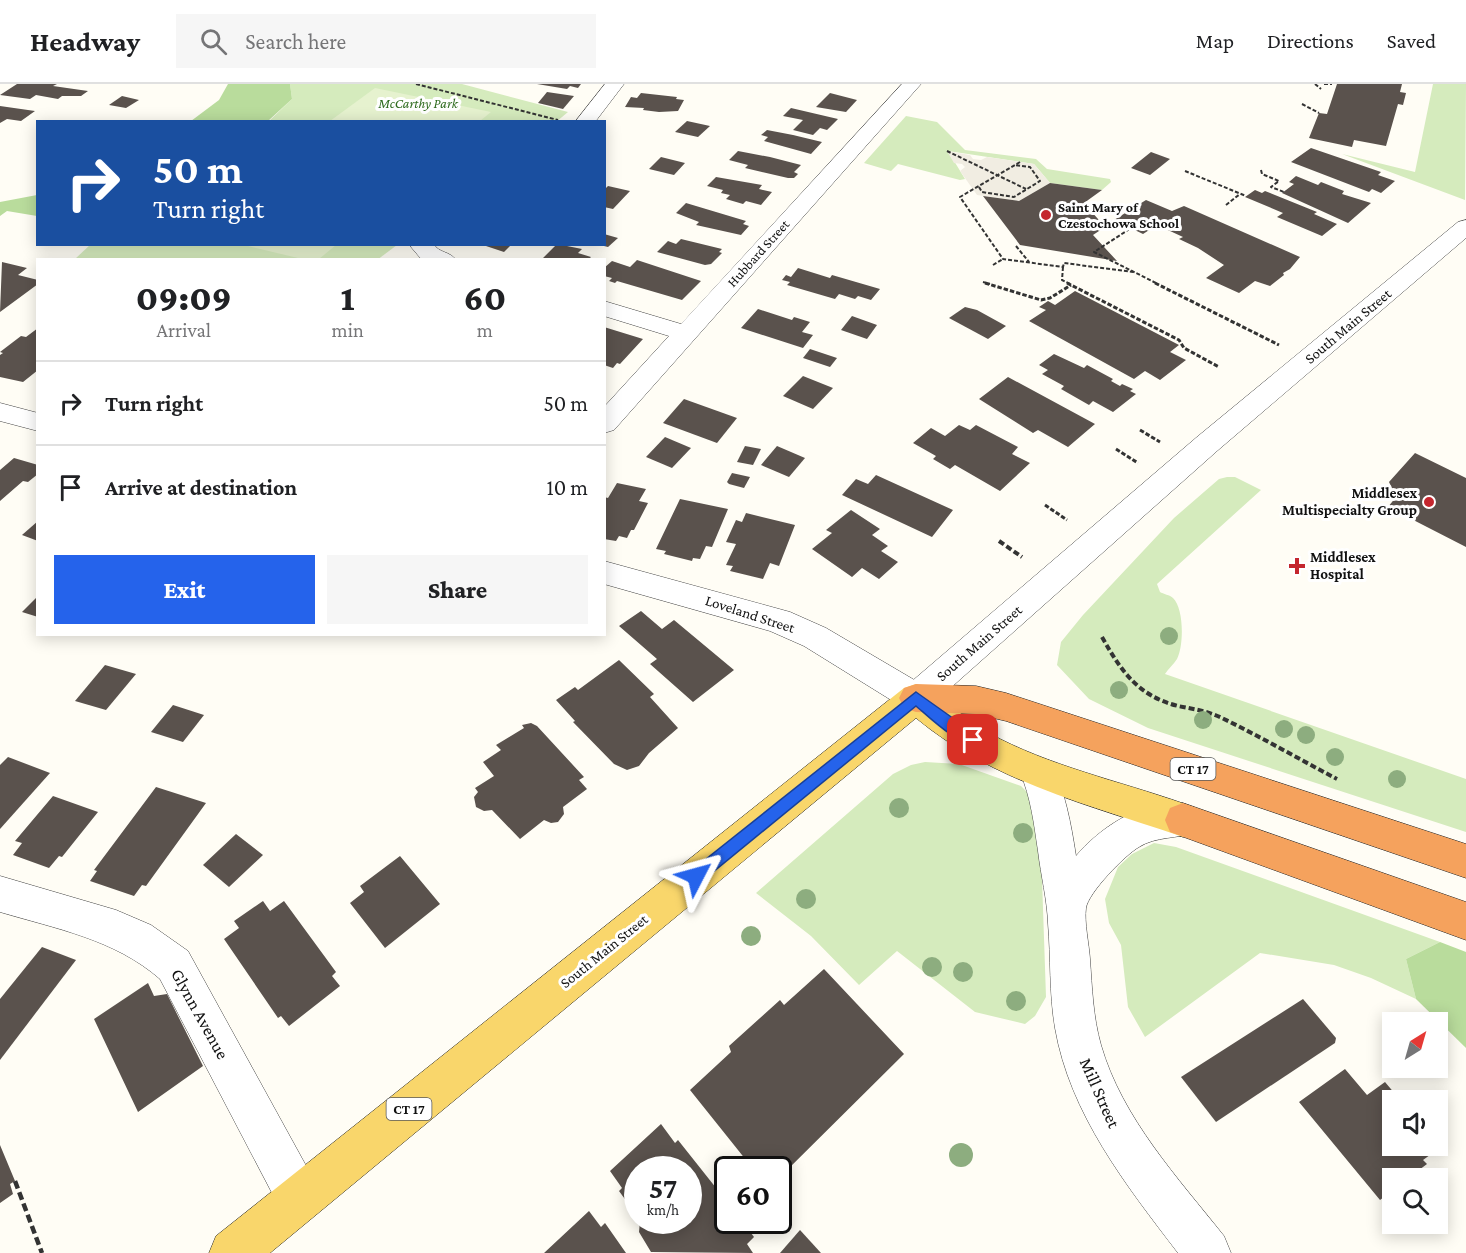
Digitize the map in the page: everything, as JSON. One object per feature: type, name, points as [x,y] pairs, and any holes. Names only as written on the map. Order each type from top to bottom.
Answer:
[{"type":"highway","name":"CT 17","points":[[916,698],[976,700],[1006,707],[1466,861]]},
{"type":"highway","points":[[1183,820],[1466,921]]},
{"type":"main road","points":[[916,698],[949,725],[987,748],[1038,772],[1183,820]]},
{"type":"main road","name":"South Main Street","points":[[233,1253],[916,698]]},
{"type":"street","points":[[586,120],[615,84]]},
{"type":"street","name":"Hubbard Street","points":[[606,422],[912,84]]},
{"type":"street","name":"South Main Street","points":[[916,698],[1207,444],[1466,227]]},
{"type":"street","points":[[422,246],[430,255],[439,258]]},
{"type":"street","points":[[606,309],[685,333]]},
{"type":"street","points":[[0,412],[36,421]]},
{"type":"street","name":"Loveland Street","points":[[606,573],[779,621],[815,637],[916,698]]},
{"type":"street","name":"Mill Street","points":[[1038,772],[1048,792],[1052,811],[1066,904],[1075,1013],[1080,1043],[1090,1076],[1105,1113],[1130,1154],[1207,1253]]},
{"type":"street","points":[[1066,904],[1088,873],[1122,835],[1158,821],[1183,820]]},
{"type":"street","name":"Glynn Avenue","points":[[0,894],[129,933],[160,950],[174,965],[298,1198]]},
{"type":"path","points":[[416,84],[557,120]]},
{"type":"path","points":[[1315,84],[1321,89]]},
{"type":"path","points":[[1324,84],[1332,84]]},
{"type":"path","points":[[1302,104],[1319,113]]},
{"type":"path","points":[[947,151],[1026,189]]},
{"type":"path","points":[[1003,259],[960,197],[1020,162]]},
{"type":"path","points":[[979,187],[982,192],[1014,197],[1040,181],[1030,167],[1015,165]]},
{"type":"path","points":[[1261,170],[1262,174],[1279,181],[1271,187],[1284,192]]},
{"type":"path","points":[[1185,171],[1246,196]]},
{"type":"path","points":[[1226,205],[1241,194]]},
{"type":"path","points":[[1110,221],[1128,230],[1094,252],[1283,347]]},
{"type":"path","points":[[1016,246],[1029,262]]},
{"type":"path","points":[[993,265],[1003,259],[1063,267]]},
{"type":"path","points":[[1133,272],[1064,262],[1062,280],[1179,340],[1184,348],[1220,366]]},
{"type":"path","points":[[983,282],[1041,300],[1050,298],[1071,285]]},
{"type":"path","points":[[1041,300],[1044,304]]},
{"type":"path","points":[[1140,430],[1161,442]]},
{"type":"path","points":[[1116,449],[1139,464]]},
{"type":"path","points":[[1045,505],[1067,520]]},
{"type":"path","points":[[999,541],[1022,557]]},
{"type":"path","points":[[1101,637],[1123,674],[1134,686],[1172,705],[1204,710],[1221,717],[1340,780]]},
{"type":"path","points":[[15,1181],[42,1253]]},
{"type":"green space","points":[[228,84],[290,84],[292,99],[269,120],[192,120],[219,100]]},
{"type":"green space","name":"McCarthy Park","points":[[290,84],[462,84],[568,112],[558,120],[270,120],[292,99]]},
{"type":"green space","points":[[1433,84],[1466,84],[1465,200],[1342,154],[1415,172]]},
{"type":"green space","points":[[375,88],[491,112],[481,120],[331,120]]},
{"type":"green space","points":[[906,116],[937,122],[965,150],[1036,159],[1047,169],[1110,179],[1111,182],[1102,190],[1050,183],[1034,164],[948,151],[965,179],[960,180],[898,164],[891,171],[864,163]]},
{"type":"green space","points":[[36,195],[36,216],[7,211],[0,216],[0,202]]},
{"type":"green space","points":[[89,246],[396,246],[380,258],[76,258]]},
{"type":"green space","points":[[248,246],[335,246],[320,258],[298,258]]},
{"type":"green space","points":[[1235,477],[1261,490],[1157,584],[1160,592],[1172,597],[1177,603],[1181,618],[1182,637],[1179,653],[1176,661],[1165,674],[1466,779],[1466,832],[1148,728],[1089,699],[1057,665],[1061,642],[1083,615],[1174,518],[1219,479]]},
{"type":"green space","points":[[925,762],[959,764],[1021,786],[1028,793],[1040,820],[1046,997],[1035,1016],[1025,1024],[975,1012],[897,951],[859,985],[811,936],[756,893],[893,774],[911,765]]},
{"type":"green space","points":[[1154,843],[1176,847],[1440,942],[1406,959],[1416,999],[1371,978],[1334,965],[1260,953],[1145,1037],[1128,1007],[1121,945],[1109,923],[1105,899],[1118,867],[1132,854]]},
{"type":"green space","points":[[1440,942],[1466,952],[1466,1048],[1448,1030],[1448,1012],[1429,1012],[1416,999],[1406,959]]},
{"type":"shaded area","points":[[947,151],[970,155],[973,159],[981,160],[987,157],[1034,164],[1050,183],[1019,201],[977,195],[960,171],[965,167],[954,163]]},
{"type":"building","points":[[17,84],[57,84],[53,86],[88,91],[81,96],[62,96],[58,99],[36,95],[30,99],[0,95]]},
{"type":"building","points":[[537,84],[581,84],[578,88],[570,86],[567,89]]},
{"type":"building","points":[[1337,84],[1402,84],[1400,92],[1406,93],[1403,105],[1398,104],[1386,146],[1354,140],[1352,147],[1309,138],[1319,113],[1327,114]]},
{"type":"building","points":[[547,92],[574,96],[563,109],[538,103]]},
{"type":"building","points":[[641,93],[677,97],[676,99],[684,100],[678,111],[659,112],[625,107],[631,97],[637,98]]},
{"type":"building","points":[[830,93],[857,100],[846,112],[816,107]]},
{"type":"building","points":[[122,96],[139,100],[126,108],[109,105]]},
{"type":"building","points":[[0,106],[35,111],[21,121],[7,119],[0,123]]},
{"type":"building","points":[[791,108],[838,119],[827,130],[820,128],[813,135],[793,130],[803,120],[783,116]]},
{"type":"building","points":[[687,121],[710,126],[698,137],[675,132]]},
{"type":"building","points":[[767,130],[822,142],[811,154],[764,141],[768,137],[761,135]]},
{"type":"building","points":[[1311,148],[1381,172],[1378,175],[1395,181],[1381,193],[1372,189],[1369,192],[1291,162]]},
{"type":"building","points":[[738,151],[801,165],[794,172],[798,174],[794,178],[788,178],[745,168],[748,165],[729,160]]},
{"type":"building","points":[[1151,152],[1170,159],[1150,175],[1131,168]]},
{"type":"building","points":[[661,157],[685,163],[674,175],[649,169]]},
{"type":"building","points":[[1296,176],[1318,185],[1321,182],[1344,191],[1342,194],[1371,203],[1348,223],[1282,193],[1294,184],[1289,182]]},
{"type":"building","points":[[716,177],[762,185],[759,189],[772,192],[761,205],[746,201],[743,204],[726,199],[730,195],[721,193],[723,190],[707,186]]},
{"type":"building","name":"Saint Mary of Czestochowa School","points":[[1050,183],[1102,190],[1084,203],[1105,227],[1093,235],[1117,261],[1020,245],[983,196],[1019,201]]},
{"type":"building","points":[[608,186],[630,191],[613,209],[606,207],[606,188]]},
{"type":"building","points":[[1255,190],[1262,193],[1265,191],[1317,212],[1314,214],[1337,224],[1322,236],[1277,217],[1283,213],[1245,197]]},
{"type":"building","points":[[1146,200],[1172,211],[1184,206],[1300,257],[1290,269],[1283,273],[1284,275],[1270,286],[1255,281],[1239,293],[1206,278],[1224,265],[1179,239],[1183,237],[1157,225],[1143,234],[1114,220]]},
{"type":"building","points":[[686,203],[746,221],[743,224],[749,226],[741,235],[696,225],[699,222],[676,213]]},
{"type":"building","points":[[606,235],[618,238],[608,247],[604,246],[606,246]]},
{"type":"building","points":[[681,239],[722,249],[719,252],[722,253],[711,264],[705,265],[657,252],[668,241],[676,244]]},
{"type":"building","points":[[486,246],[510,246],[504,252]]},
{"type":"building","points":[[555,246],[582,249],[578,253],[591,257],[590,258],[543,258]]},
{"type":"building","points":[[637,260],[701,281],[682,300],[617,281],[615,283],[609,281],[612,278],[606,276],[606,266],[612,261],[630,267]]},
{"type":"building","points":[[2,262],[27,268],[18,275],[36,280],[36,285],[0,312]]},
{"type":"building","points":[[798,268],[880,289],[871,300],[858,296],[855,299],[839,294],[835,299],[787,285],[790,282],[782,280],[786,275],[791,277]]},
{"type":"building","points":[[1075,291],[1179,345],[1170,352],[1186,360],[1160,380],[1145,371],[1134,379],[1029,321],[1046,310],[1039,307],[1048,301],[1055,305]]},
{"type":"building","points":[[965,307],[977,310],[1006,326],[988,339],[949,318]]},
{"type":"building","points":[[758,309],[792,320],[794,317],[810,322],[802,332],[813,335],[803,348],[741,328]]},
{"type":"building","points":[[852,316],[877,325],[867,339],[841,330]]},
{"type":"building","points":[[606,328],[643,339],[620,364],[617,363],[613,368],[606,366]]},
{"type":"building","points":[[36,330],[36,372],[23,382],[0,377],[0,355],[3,353],[0,352],[21,336],[26,337]]},
{"type":"building","points":[[810,349],[837,358],[830,367],[803,358]]},
{"type":"building","points":[[1054,354],[1084,368],[1087,365],[1113,379],[1111,381],[1120,386],[1122,384],[1133,389],[1130,391],[1136,394],[1113,412],[1093,401],[1089,405],[1061,389],[1064,386],[1042,374],[1048,370],[1039,365]]},
{"type":"building","points":[[803,376],[833,388],[813,409],[783,396]]},
{"type":"building","points":[[1008,377],[1095,424],[1068,447],[1038,430],[1033,433],[979,399]]},
{"type":"building","points":[[684,399],[737,418],[717,443],[663,423]]},
{"type":"building","points":[[959,425],[970,430],[976,425],[1018,447],[1012,454],[1030,463],[1000,491],[955,465],[950,469],[933,459],[936,456],[913,443],[931,428],[945,436]]},
{"type":"building","points":[[665,437],[691,448],[672,468],[646,457]]},
{"type":"building","points":[[745,446],[761,449],[753,465],[737,462]]},
{"type":"building","points":[[777,446],[805,458],[789,477],[761,465]]},
{"type":"building","name":"Middlesex Multispecialty Group","points":[[1415,453],[1466,478],[1466,547],[1388,507],[1396,497],[1389,482]]},
{"type":"building","points":[[14,458],[36,464],[36,476],[28,482],[23,481],[0,501],[0,470]]},
{"type":"building","points":[[732,473],[750,477],[744,488],[727,482]]},
{"type":"building","points":[[876,475],[953,510],[932,537],[842,495],[856,479],[868,484]]},
{"type":"building","points":[[617,483],[646,489],[639,501],[648,503],[634,530],[631,530],[627,538],[619,536],[616,541],[606,539],[606,498],[608,498]]},
{"type":"building","points":[[680,499],[728,509],[712,547],[706,546],[700,559],[693,558],[692,561],[664,554],[666,551],[656,549]]},
{"type":"building","points":[[851,510],[880,529],[872,535],[888,546],[881,551],[898,562],[879,579],[862,568],[852,577],[812,549],[832,533],[826,530]]},
{"type":"building","points":[[746,513],[795,525],[779,566],[770,563],[763,579],[730,571],[733,566],[726,565],[736,544],[726,542],[736,520],[742,522]]},
{"type":"building","points":[[36,523],[36,540],[22,535]]},
{"type":"building","points":[[36,598],[36,616],[22,612]]},
{"type":"building","points":[[641,611],[662,629],[674,620],[734,670],[693,702],[650,664],[657,659],[619,626]]},
{"type":"building","points":[[619,660],[654,694],[650,697],[678,728],[649,753],[639,766],[627,770],[614,764],[573,722],[575,721],[556,700],[575,687],[578,690]]},
{"type":"building","points":[[105,665],[136,674],[106,710],[75,701]]},
{"type":"building","points":[[173,705],[204,715],[183,742],[151,732]]},
{"type":"building","points":[[531,723],[537,726],[584,777],[579,780],[587,789],[563,807],[564,814],[558,822],[551,823],[544,820],[520,839],[492,810],[484,811],[476,807],[474,797],[478,792],[475,788],[494,776],[483,762],[501,750],[496,745],[524,728],[522,725]]},
{"type":"building","points":[[8,757],[50,773],[0,829],[0,765]]},
{"type":"building","points":[[156,787],[206,803],[146,886],[142,885],[134,896],[90,881],[97,871],[94,870]]},
{"type":"building","points":[[53,796],[98,812],[62,857],[59,856],[49,868],[13,855],[22,843],[15,841]]},
{"type":"building","points":[[236,834],[263,855],[229,887],[203,865]]},
{"type":"building","points":[[400,856],[440,904],[385,948],[350,903],[364,892],[360,886]]},
{"type":"building","points":[[263,901],[270,911],[284,901],[336,972],[332,976],[340,986],[289,1026],[281,1016],[278,1018],[224,939],[239,928],[234,921]]},
{"type":"building","points":[[42,947],[76,960],[0,1060],[0,999]]},
{"type":"building","points":[[824,969],[904,1054],[792,1165],[792,1156],[743,1156],[690,1090],[731,1052],[729,1046],[780,1000],[784,1005]]},
{"type":"building","points":[[148,983],[154,996],[167,994],[203,1066],[138,1112],[94,1019]]},
{"type":"building","points":[[1303,999],[1336,1038],[1335,1043],[1216,1122],[1181,1077]]},
{"type":"building","points":[[1345,1069],[1367,1095],[1385,1082],[1392,1090],[1382,1090],[1382,1156],[1429,1156],[1423,1160],[1427,1164],[1422,1168],[1382,1168],[1382,1198],[1380,1200],[1299,1102]]},
{"type":"building","points":[[661,1124],[675,1143],[678,1140],[691,1156],[626,1156]]},
{"type":"building","points":[[0,1145],[15,1181],[10,1184],[13,1194],[0,1203]]},
{"type":"building","points":[[624,1158],[624,1198],[619,1191],[622,1188],[610,1171]]},
{"type":"building","points":[[702,1170],[714,1185],[714,1234],[752,1234],[754,1237],[747,1244],[753,1253],[651,1252],[640,1234],[702,1234]]},
{"type":"building","points":[[589,1211],[601,1227],[605,1223],[626,1253],[544,1253]]},
{"type":"building","points":[[800,1230],[821,1253],[780,1253]]},
{"type":"place","name":"Saint Mary of Czestochowa School","points":[[1046,215]]},
{"type":"place","name":"Middlesex Multispecialty Group","points":[[1429,502]]},
{"type":"place","name":"Middlesex Hospital","points":[[1297,566]]},
{"type":"route","points":[[696,876],[916,698],[949,725],[973,740]]}]
